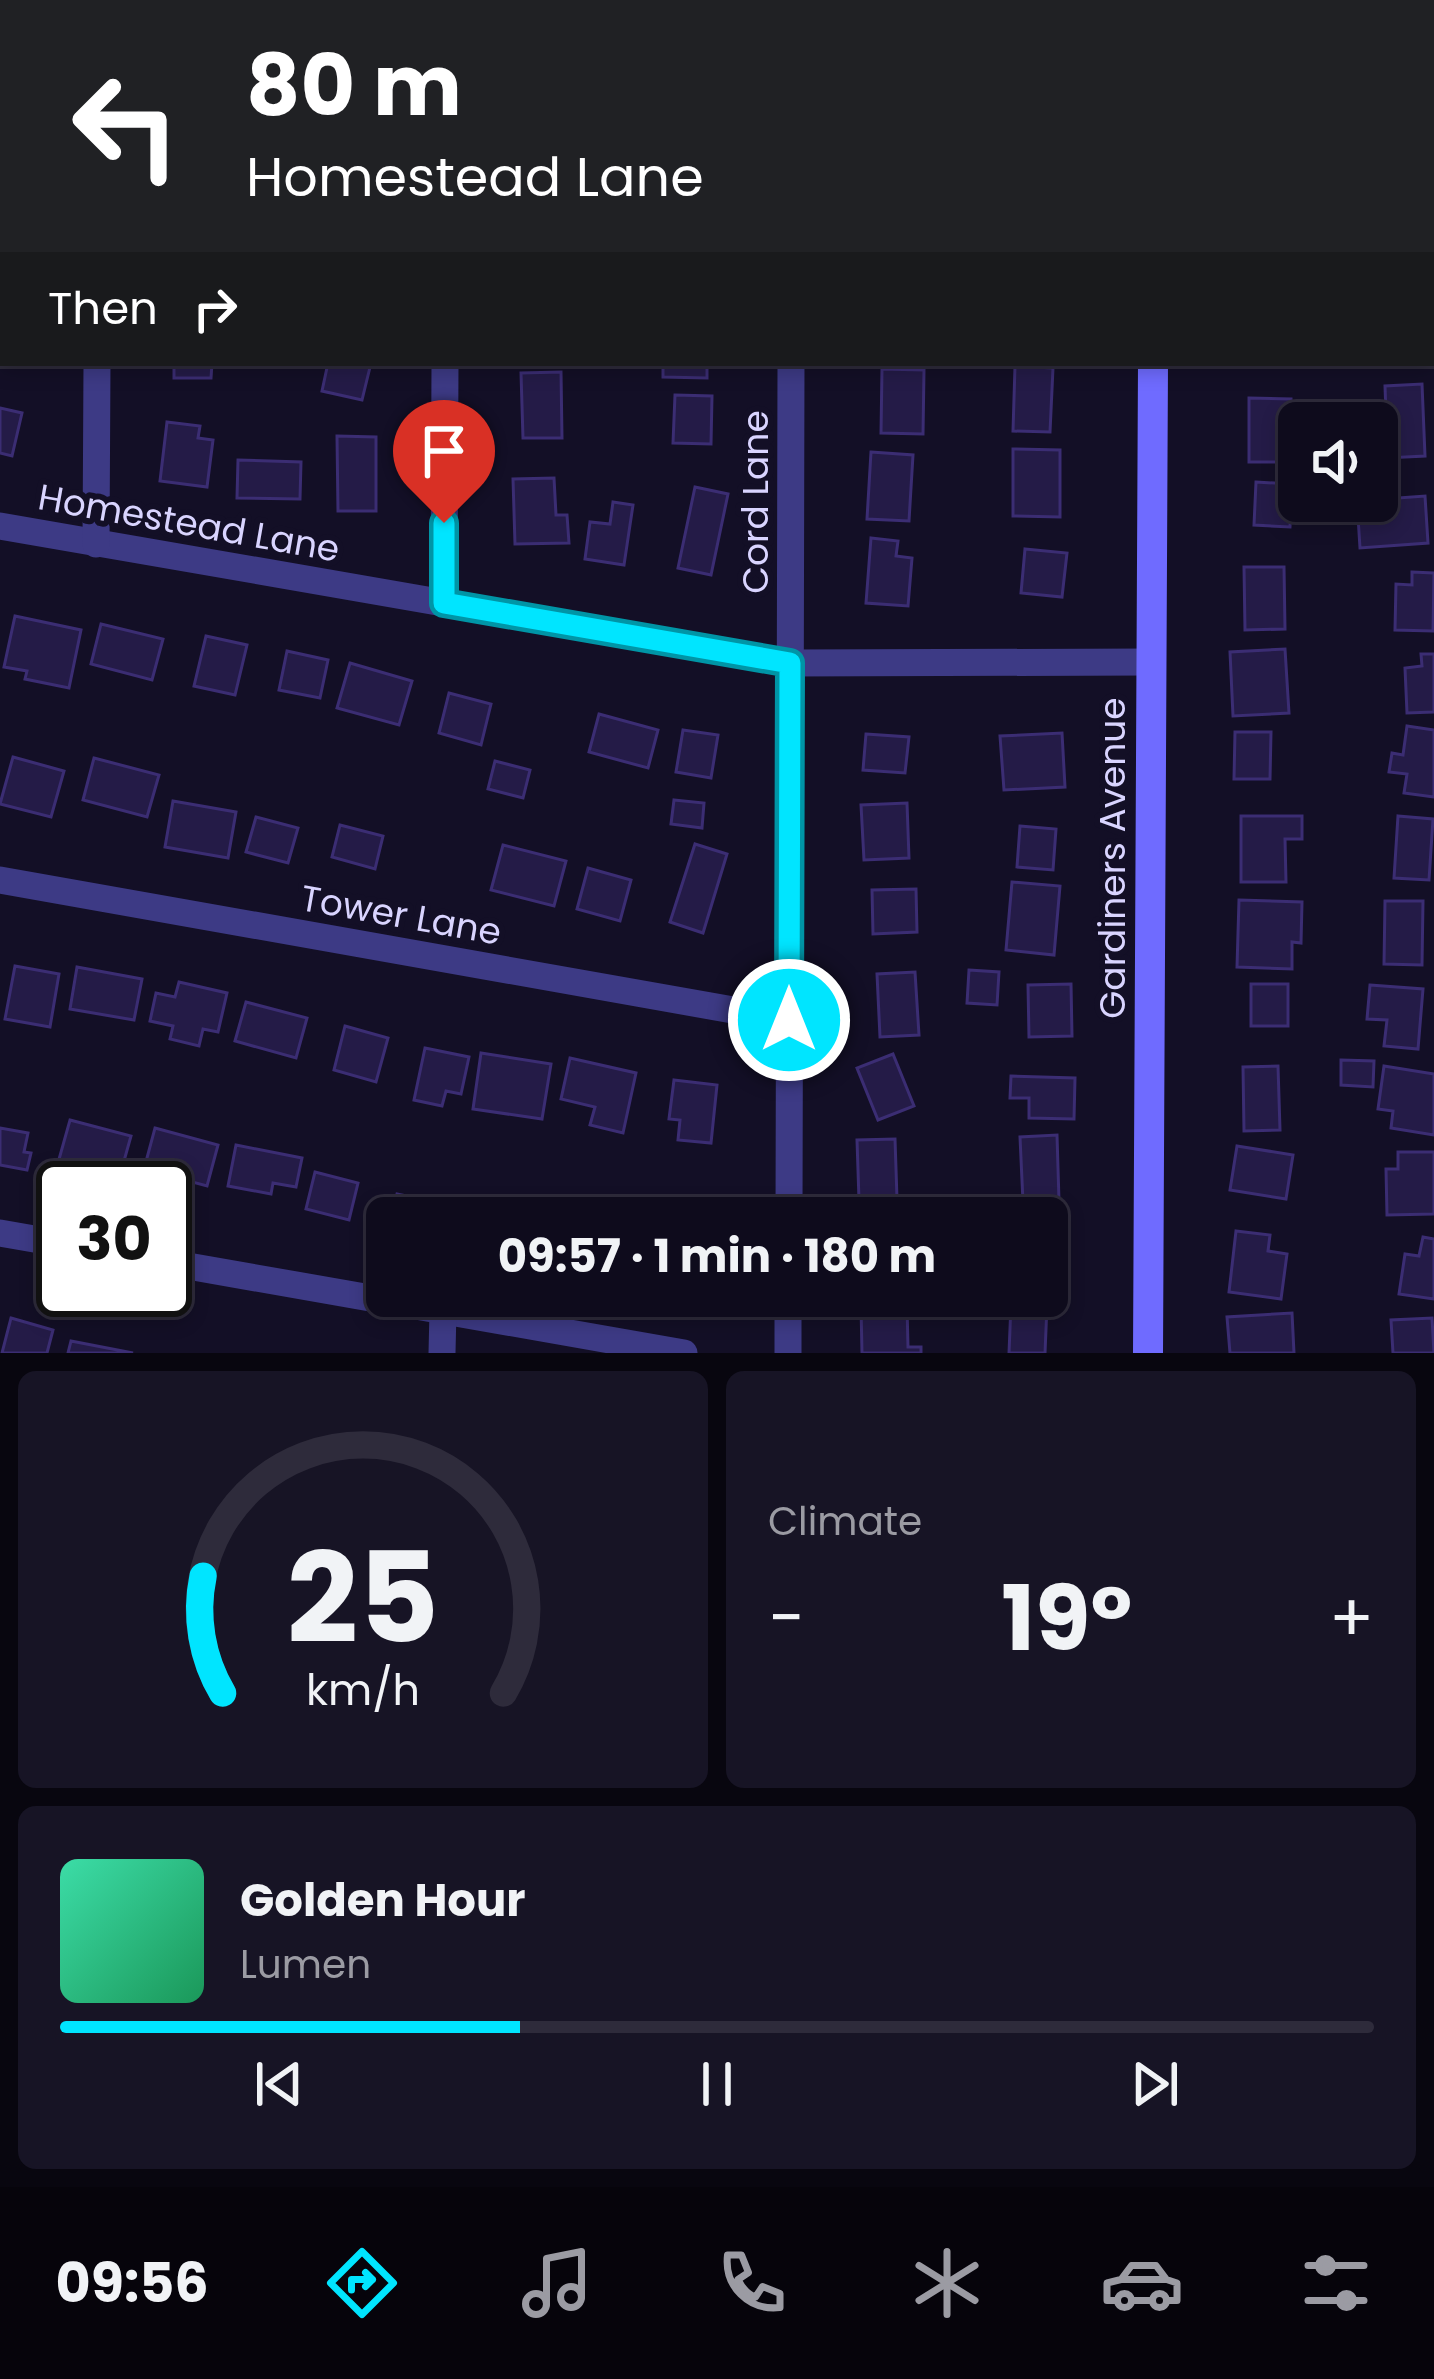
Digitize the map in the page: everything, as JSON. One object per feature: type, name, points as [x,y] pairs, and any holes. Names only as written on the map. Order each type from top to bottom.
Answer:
[{"type":"main road","name":"Gardiners Avenue","points":[[1148,1353],[1153,366]]},
{"type":"street","points":[[96,544],[97,366]]},
{"type":"street","points":[[444,603],[445,366]]},
{"type":"street","name":"Cord Lane","points":[[789,1197],[791,366]]},
{"type":"street","name":"Homestead Lane","points":[[0,526],[790,663],[1152,662]]},
{"type":"street","name":"Tower Lane","points":[[0,880],[789,1020]]},
{"type":"street","points":[[0,1233],[36,1239]]},
{"type":"street","points":[[192,1267],[366,1297]]},
{"type":"street","points":[[442,1353],[443,1317]]},
{"type":"street","points":[[482,1317],[684,1353]]},
{"type":"street","points":[[788,1317],[788,1353]]},
{"type":"building","points":[[174,366],[212,366],[211,378],[174,378]]},
{"type":"building","points":[[327,366],[370,366],[362,400],[322,391]]},
{"type":"building","points":[[663,366],[707,366],[707,378],[663,377]]},
{"type":"building","points":[[1015,366],[1053,368],[1050,432],[1013,431]]},
{"type":"building","points":[[882,369],[924,370],[923,434],[881,433]]},
{"type":"building","points":[[561,372],[562,438],[523,438],[521,373]]},
{"type":"building","points":[[1422,384],[1425,456],[1398,457],[1398,402],[1386,402],[1385,386]]},
{"type":"building","points":[[675,395],[712,396],[711,444],[673,443]]},
{"type":"building","points":[[1249,398],[1291,399],[1278,402],[1278,462],[1249,462]]},
{"type":"building","points":[[0,408],[22,413],[12,456],[0,453]]},
{"type":"building","points":[[167,422],[200,426],[198,438],[213,440],[207,487],[160,481]]},
{"type":"building","points":[[337,436],[376,437],[376,511],[338,511]]},
{"type":"building","points":[[1013,449],[1060,450],[1060,517],[1013,516]]},
{"type":"building","points":[[871,452],[913,455],[909,521],[867,519]]},
{"type":"building","points":[[238,460],[301,462],[300,499],[237,498]]},
{"type":"building","points":[[554,478],[556,515],[567,515],[569,543],[515,544],[513,479]]},
{"type":"building","points":[[1256,482],[1278,483],[1278,522],[1290,522],[1290,527],[1254,525]]},
{"type":"building","points":[[695,487],[728,494],[711,575],[678,568]]},
{"type":"building","points":[[1425,496],[1428,543],[1360,548],[1358,522],[1398,522],[1398,498]]},
{"type":"building","points":[[613,502],[633,505],[624,565],[585,559],[590,522],[610,524]]},
{"type":"building","points":[[871,538],[898,541],[896,556],[912,558],[908,606],[866,603]]},
{"type":"building","points":[[1025,549],[1067,553],[1062,597],[1021,593]]},
{"type":"building","points":[[1244,567],[1284,567],[1285,629],[1245,630]]},
{"type":"building","points":[[1412,572],[1434,573],[1433,631],[1395,630],[1396,584],[1412,585]]},
{"type":"building","points":[[15,616],[81,630],[69,688],[25,679],[27,671],[4,667]]},
{"type":"building","points":[[101,624],[163,639],[152,680],[91,664]]},
{"type":"building","points":[[206,636],[247,645],[235,695],[194,686]]},
{"type":"building","points":[[1285,649],[1289,713],[1233,716],[1230,652]]},
{"type":"building","points":[[287,651],[328,660],[320,698],[279,690]]},
{"type":"building","points":[[1421,654],[1434,654],[1434,712],[1407,713],[1405,668],[1422,666]]},
{"type":"building","points":[[350,663],[412,681],[399,725],[337,708]]},
{"type":"building","points":[[449,693],[491,704],[481,745],[439,733]]},
{"type":"building","points":[[599,714],[658,730],[648,768],[589,752]]},
{"type":"building","points":[[1407,726],[1434,730],[1434,797],[1404,793],[1407,774],[1389,772],[1392,753],[1403,755]]},
{"type":"building","points":[[683,730],[718,735],[711,778],[676,772]]},
{"type":"building","points":[[1235,732],[1271,732],[1270,779],[1234,779]]},
{"type":"building","points":[[1062,733],[1065,787],[1004,790],[1000,736]]},
{"type":"building","points":[[866,734],[909,737],[905,773],[863,770]]},
{"type":"building","points":[[13,757],[64,771],[51,817],[0,804]]},
{"type":"building","points":[[94,758],[159,775],[147,817],[83,800]]},
{"type":"building","points":[[495,761],[530,770],[523,798],[488,789]]},
{"type":"building","points":[[674,800],[704,803],[702,828],[671,824]]},
{"type":"building","points":[[173,801],[236,812],[228,858],[165,847]]},
{"type":"building","points":[[907,803],[909,858],[864,860],[861,805]]},
{"type":"building","points":[[1241,816],[1302,816],[1302,839],[1285,839],[1286,882],[1241,882]]},
{"type":"building","points":[[1398,816],[1433,819],[1429,880],[1394,878]]},
{"type":"building","points":[[256,817],[298,828],[288,863],[246,852]]},
{"type":"building","points":[[340,825],[383,836],[375,869],[332,857]]},
{"type":"building","points":[[1020,826],[1056,829],[1053,870],[1017,867]]},
{"type":"building","points":[[695,844],[727,854],[703,933],[670,922]]},
{"type":"building","points":[[503,845],[566,861],[554,906],[491,890]]},
{"type":"building","points":[[588,868],[631,880],[620,921],[577,909]]},
{"type":"building","points":[[1012,882],[1060,886],[1054,955],[1006,950]]},
{"type":"building","points":[[916,889],[917,932],[873,934],[872,890]]},
{"type":"building","points":[[1239,900],[1302,902],[1301,943],[1292,942],[1292,969],[1237,967]]},
{"type":"building","points":[[1385,901],[1423,901],[1422,965],[1384,964]]},
{"type":"building","points":[[15,966],[59,974],[50,1027],[5,1019]]},
{"type":"building","points":[[77,967],[142,979],[134,1020],[70,1009]]},
{"type":"building","points":[[969,970],[999,972],[997,1005],[967,1003]]},
{"type":"building","points":[[915,972],[919,1035],[880,1037],[877,974]]},
{"type":"building","points":[[179,982],[227,993],[218,1032],[203,1029],[199,1046],[170,1039],[173,1026],[150,1021],[156,993],[175,997]]},
{"type":"building","points":[[1071,984],[1072,1036],[1029,1037],[1028,985]]},
{"type":"building","points":[[1251,984],[1288,984],[1288,1026],[1251,1026]]},
{"type":"building","points":[[1370,985],[1423,989],[1418,1049],[1384,1046],[1387,1020],[1367,1019]]},
{"type":"building","points":[[246,1002],[307,1018],[296,1058],[235,1041]]},
{"type":"building","points":[[345,1026],[388,1038],[376,1082],[334,1070]]},
{"type":"building","points":[[425,1048],[469,1057],[461,1094],[446,1091],[442,1106],[414,1100]]},
{"type":"building","points":[[481,1053],[551,1064],[542,1119],[473,1109]]},
{"type":"building","points":[[893,1054],[914,1106],[878,1120],[857,1068]]},
{"type":"building","points":[[570,1058],[636,1073],[623,1133],[590,1125],[595,1107],[561,1099]]},
{"type":"building","points":[[1341,1060],[1374,1061],[1373,1087],[1341,1085]]},
{"type":"building","points":[[1278,1066],[1280,1130],[1244,1131],[1243,1067]]},
{"type":"building","points":[[1384,1066],[1434,1074],[1434,1135],[1391,1128],[1393,1111],[1378,1109]]},
{"type":"building","points":[[1011,1076],[1075,1078],[1074,1119],[1029,1118],[1029,1098],[1010,1098]]},
{"type":"building","points":[[674,1080],[717,1085],[711,1143],[678,1140],[680,1120],[669,1119]]},
{"type":"building","points":[[70,1120],[131,1136],[124,1161],[59,1161]]},
{"type":"building","points":[[0,1128],[28,1133],[27,1170],[0,1165]]},
{"type":"building","points":[[155,1128],[218,1145],[207,1186],[192,1182],[192,1161],[146,1161]]},
{"type":"building","points":[[1057,1135],[1059,1197],[1023,1197],[1020,1137]]},
{"type":"building","points":[[895,1139],[897,1197],[859,1197],[857,1140]]},
{"type":"building","points":[[236,1145],[302,1158],[296,1187],[273,1183],[271,1194],[228,1186]]},
{"type":"building","points":[[1237,1146],[1293,1155],[1286,1199],[1230,1190]]},
{"type":"building","points":[[1398,1152],[1434,1152],[1434,1214],[1387,1215],[1386,1169],[1398,1169]]},
{"type":"building","points":[[315,1172],[358,1183],[349,1220],[306,1209]]},
{"type":"building","points":[[1236,1231],[1270,1235],[1268,1251],[1287,1254],[1281,1299],[1229,1292]]},
{"type":"building","points":[[1423,1237],[1434,1239],[1434,1299],[1399,1294],[1405,1254],[1419,1256]]},
{"type":"building","points":[[1292,1313],[1294,1353],[1230,1353],[1227,1317]]},
{"type":"building","points":[[861,1317],[907,1317],[908,1347],[921,1347],[921,1353],[862,1353]]},
{"type":"building","points":[[1010,1317],[1046,1317],[1045,1353],[1009,1353]]},
{"type":"building","points":[[11,1318],[53,1330],[47,1353],[2,1353]]},
{"type":"building","points":[[1432,1318],[1434,1353],[1393,1353],[1391,1320]]},
{"type":"building","points":[[71,1341],[133,1353],[68,1353]]},
{"type":"route","points":[[444,523],[444,603],[790,663],[789,1020]]}]
